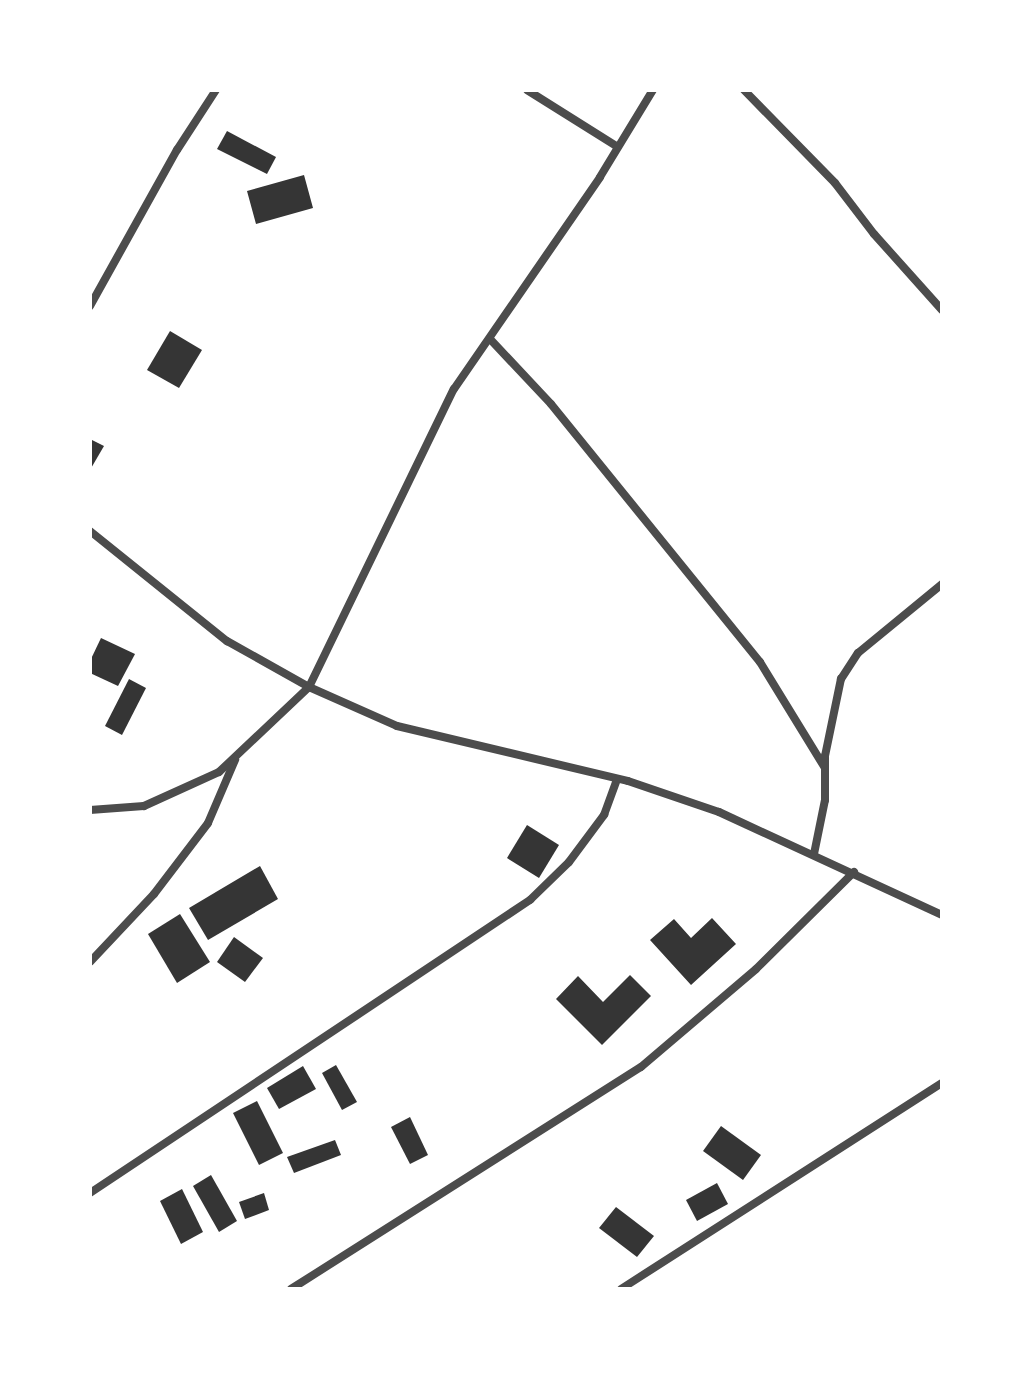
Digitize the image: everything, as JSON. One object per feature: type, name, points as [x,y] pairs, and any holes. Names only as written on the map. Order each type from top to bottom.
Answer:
[{"type":"street","points":[[90,306],[177,150],[216,90]]},
{"type":"street","points":[[527,90],[618,147]]},
{"type":"street","points":[[90,810],[144,806],[219,772],[309,687],[454,389],[618,147],[653,90]]},
{"type":"street","points":[[744,90],[835,183],[874,234],[942,310]]},
{"type":"street","points":[[490,339],[551,404],[760,662],[825,768]]},
{"type":"street","points":[[90,531],[227,641],[309,687],[397,726],[617,779],[719,812],[942,915]]},
{"type":"street","points":[[814,854],[825,800],[825,768],[841,679],[858,653],[942,584]]},
{"type":"street","points":[[90,962],[154,894],[208,823],[237,755]]},
{"type":"street","points":[[90,1193],[530,900],[569,862],[604,815],[617,779]]},
{"type":"street","points":[[291,1289],[641,1067],[756,969],[854,872]]},
{"type":"street","points":[[621,1289],[942,1083]]},
{"type":"building","points":[[227,131],[276,157],[267,174],[217,149]]},
{"type":"building","points":[[304,175],[313,208],[256,224],[247,191]]},
{"type":"building","points":[[170,331],[202,350],[179,388],[147,370]]},
{"type":"building","points":[[90,439],[104,446],[90,470]]},
{"type":"building","points":[[101,638],[135,654],[118,686],[90,673],[90,661]]},
{"type":"building","points":[[129,679],[146,688],[122,735],[105,726]]},
{"type":"building","points":[[527,825],[559,845],[539,878],[507,858]]},
{"type":"building","points":[[260,866],[278,899],[208,940],[189,908]]},
{"type":"building","points":[[180,914],[210,962],[177,983],[148,934]]},
{"type":"building","points":[[712,918],[736,944],[691,985],[650,940],[674,919],[691,938]]},
{"type":"building","points":[[234,937],[263,958],[245,982],[217,962]]},
{"type":"building","points":[[630,975],[651,996],[602,1045],[556,999],[578,976],[603,1002]]},
{"type":"building","points":[[336,1065],[357,1102],[342,1110],[322,1073]]},
{"type":"building","points":[[303,1066],[316,1089],[279,1109],[267,1088]]},
{"type":"building","points":[[257,1101],[283,1153],[259,1165],[233,1113]]},
{"type":"building","points":[[410,1117],[428,1155],[410,1164],[391,1127]]},
{"type":"building","points":[[721,1126],[761,1155],[743,1180],[703,1151]]},
{"type":"building","points":[[335,1140],[341,1155],[294,1173],[287,1157]]},
{"type":"building","points":[[211,1175],[237,1221],[219,1232],[193,1186]]},
{"type":"building","points":[[717,1183],[728,1204],[697,1221],[686,1200]]},
{"type":"building","points":[[182,1189],[203,1232],[181,1244],[160,1201]]},
{"type":"building","points":[[264,1193],[269,1210],[245,1219],[239,1202]]},
{"type":"building","points":[[616,1207],[654,1236],[637,1257],[599,1228]]}]
